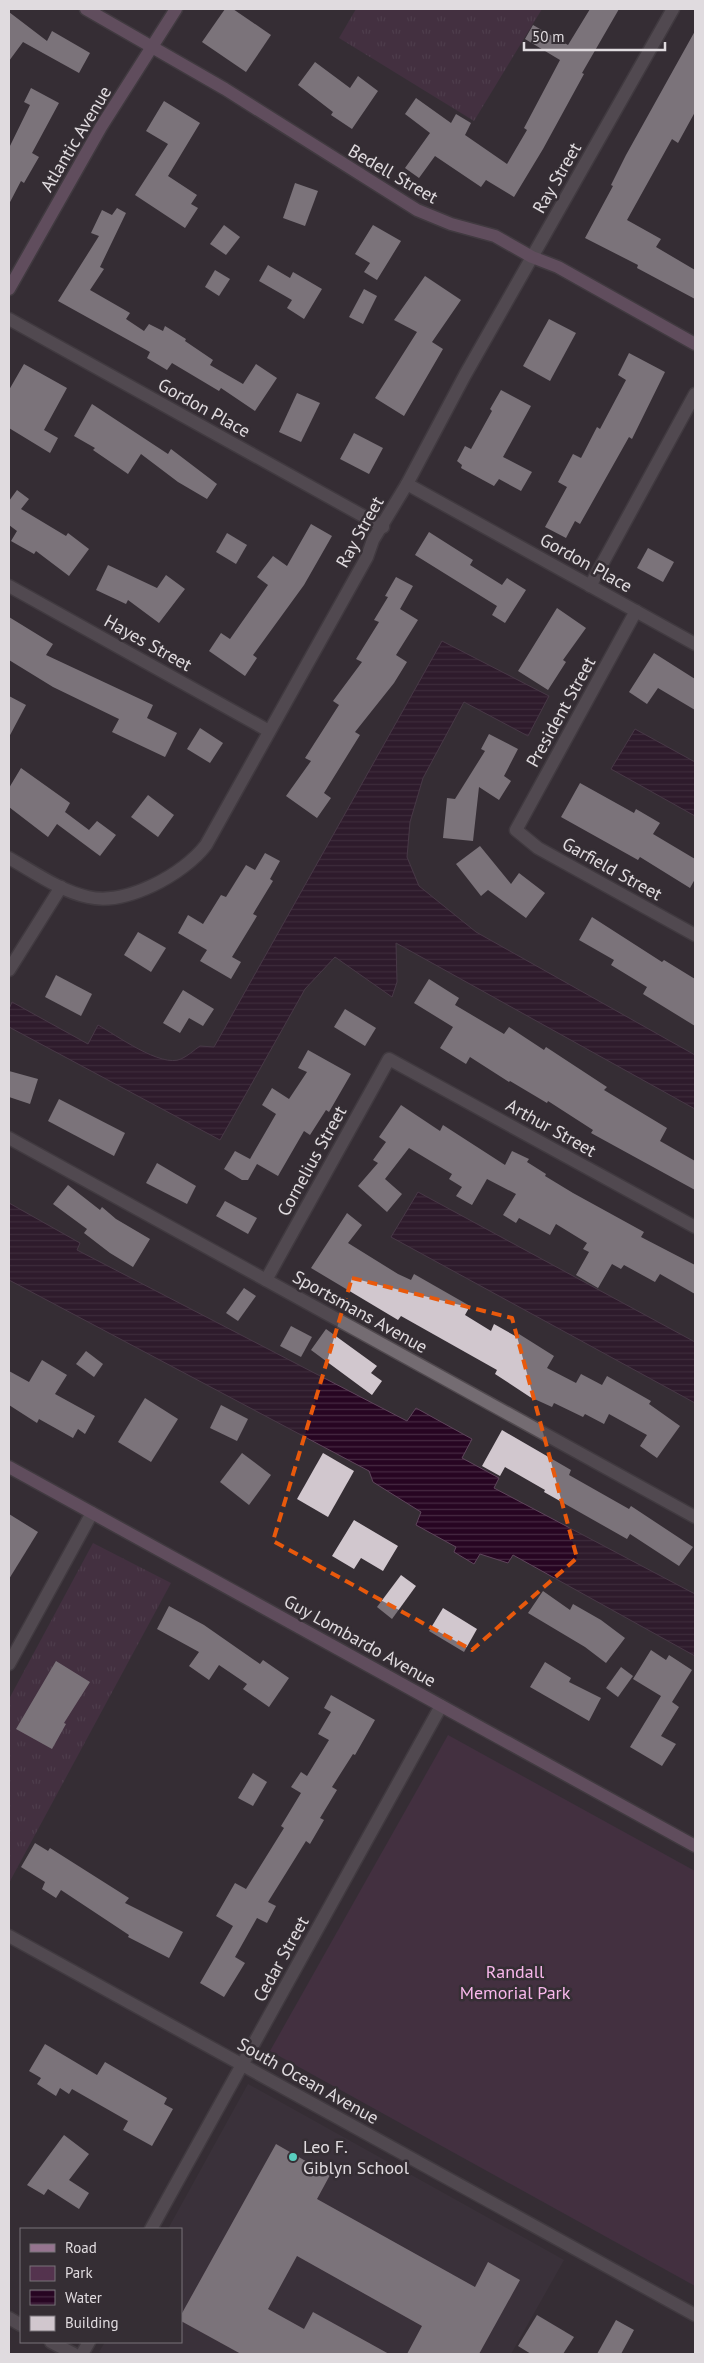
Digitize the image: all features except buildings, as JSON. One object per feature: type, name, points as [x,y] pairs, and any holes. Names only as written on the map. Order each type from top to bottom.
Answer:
[{"type":"street","name":"Bedell Street","points":[[86,9],[225,89],[417,210],[451,224],[494,236],[532,257],[558,267],[695,344]]},
{"type":"street","name":"Atlantic Avenue","points":[[10,282],[101,128],[176,9]]},
{"type":"street","name":"Ray Street","points":[[9,858],[61,887],[89,898],[103,899],[154,885],[179,872],[198,856],[206,845],[367,557],[373,540],[383,527],[465,376],[673,9]]},
{"type":"street","name":"Gordon Place","points":[[9,319],[383,527]]},
{"type":"street","points":[[590,586],[695,394]]},
{"type":"street","name":"Gordon Place","points":[[407,484],[695,644]]},
{"type":"street","name":"Hayes Street","points":[[9,586],[269,731]]},
{"type":"street","name":"President Street","points":[[516,830],[636,611]]},
{"type":"street","name":"Garfield Street","points":[[516,830],[538,848],[695,935]]},
{"type":"street","points":[[9,970],[61,887]]},
{"type":"street","name":"Arthur Street","points":[[389,1058],[695,1227]]},
{"type":"street","name":"Cornelius Street","points":[[266,1280],[389,1058]]},
{"type":"street","name":"Sportsmans Avenue","points":[[9,1138],[695,1517]]},
{"type":"street","name":"Guy Lombardo Avenue","points":[[9,1467],[695,1846]]},
{"type":"street","points":[[9,1664],[92,1513]]},
{"type":"street","name":"Cedar Street","points":[[152,2228],[441,1706]]},
{"type":"street","name":"South Ocean Avenue","points":[[9,1936],[695,2315]]},
{"type":"street","points":[[9,2318],[20,2324]]},
{"type":"street","points":[[53,2343],[74,2354]]},
{"type":"street","points":[[82,2354],[88,2343]]},
{"type":"highlighted area","points":[[352,1278],[512,1318],[577,1558],[472,1650],[273,1541]]},
{"type":"shaded area","name":"Leo F. Giblyn School","points":[[248,2084],[564,2260],[511,2354],[104,2354],[99,2352],[104,2343],[182,2343],[182,2228],[169,2228]]},
{"type":"green space","points":[[356,9],[542,9],[474,121],[339,38]]},
{"type":"green space","points":[[93,1543],[171,1583],[9,1883],[9,1699]]},
{"type":"green space","name":"Randall Memorial Park","points":[[448,1735],[695,1871],[695,2286],[270,2051]]},
{"type":"water","points":[[442,641],[549,696],[528,736],[464,702],[423,778],[410,822],[407,857],[419,886],[476,932],[695,1055],[695,1109],[396,943],[397,982],[392,997],[335,957],[305,989],[220,1140],[9,1027],[9,1009],[12,1002],[88,1044],[98,1025],[151,1055],[172,1061],[189,1055],[200,1046],[214,1047]]},
{"type":"water","points":[[635,729],[695,762],[695,816],[611,769]]},
{"type":"water","points":[[418,1192],[695,1342],[695,1403],[391,1237]]},
{"type":"water","points":[[9,1203],[80,1243],[77,1250],[407,1421],[416,1408],[472,1439],[462,1458],[499,1478],[494,1488],[695,1594],[695,1656],[513,1555],[508,1563],[480,1554],[474,1564],[454,1552],[456,1547],[416,1525],[421,1512],[373,1482],[369,1471],[9,1280]]},
{"type":"place","name":"Leo F. Giblyn School","points":[[293,2157]]}]
